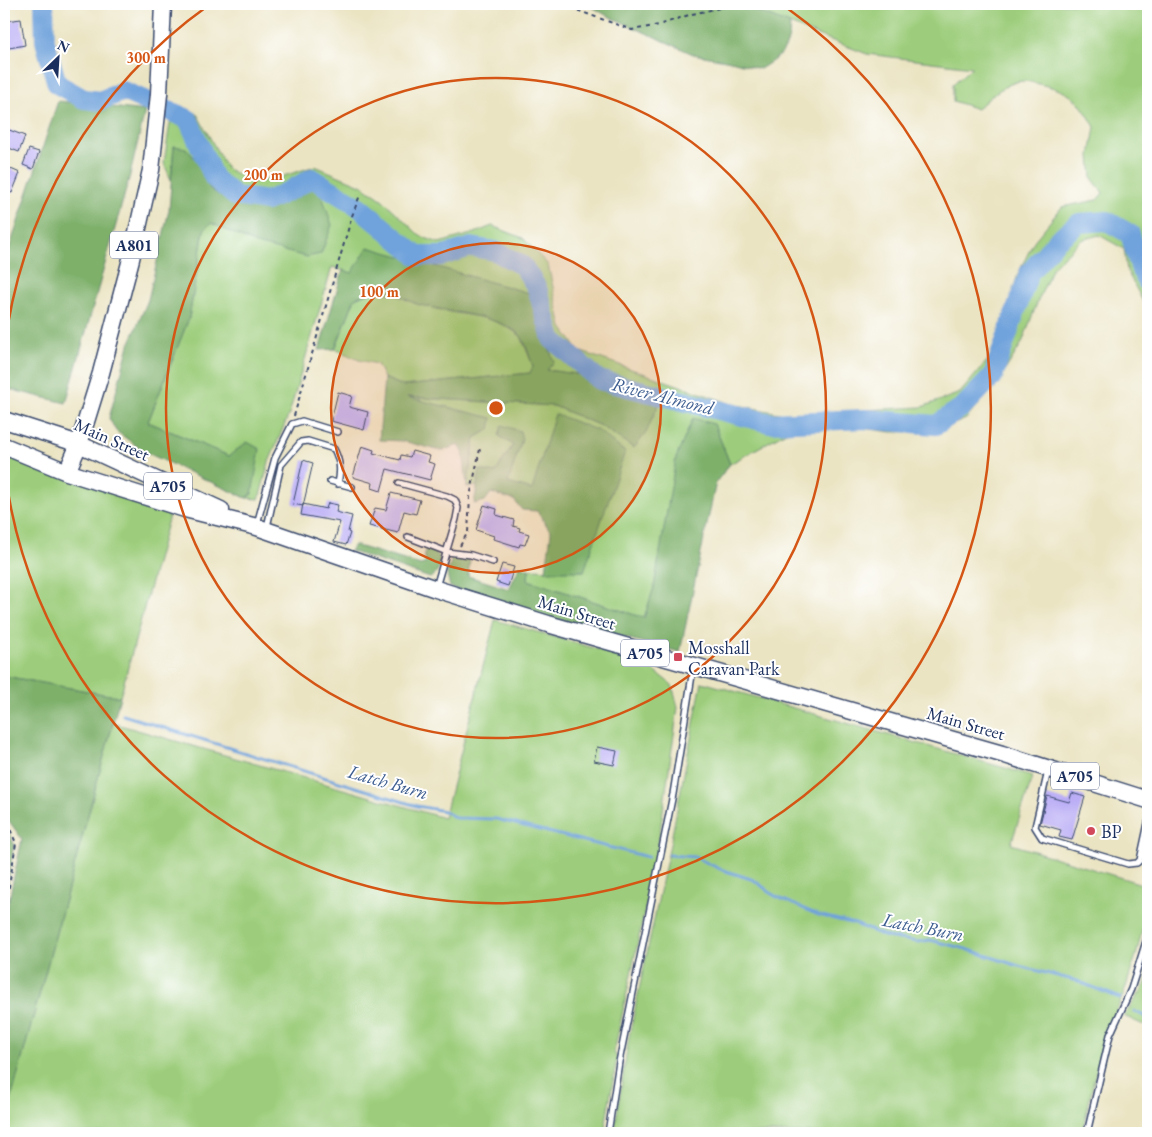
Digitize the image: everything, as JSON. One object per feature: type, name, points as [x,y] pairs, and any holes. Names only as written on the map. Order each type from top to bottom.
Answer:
[{"type":"main road","name":"A801","points":[[73,458],[101,373],[131,259],[151,170],[159,94],[163,4]]},
{"type":"main road","name":"Main Street","points":[[4,420],[73,458],[115,486],[186,509],[261,529]]},
{"type":"main road","name":"Main Street","points":[[4,446],[73,458],[261,529],[436,589],[548,624],[1048,768],[1148,800]]},
{"type":"lane","points":[[261,529],[275,458],[292,424],[302,422],[338,432]]},
{"type":"lane","points":[[261,529],[282,464],[301,442],[308,441],[334,449],[339,459],[341,471],[338,484]]},
{"type":"lane","points":[[330,481],[352,487]]},
{"type":"lane","points":[[398,483],[447,496],[455,500],[458,508],[436,589]]},
{"type":"lane","points":[[408,537],[447,552],[456,552],[493,562]]},
{"type":"lane","points":[[608,1133],[619,1062],[673,794],[693,667]]},
{"type":"lane","points":[[1048,768],[1035,827],[1042,838],[1128,864],[1137,863],[1140,860],[1148,823]]},
{"type":"lane","points":[[1087,1133],[1110,1035],[1131,990],[1148,935]]},
{"type":"path","points":[[563,4],[632,30],[659,25],[692,14],[738,4]]},
{"type":"path","points":[[292,424],[352,216],[360,195]]},
{"type":"path","points":[[456,552],[468,532],[470,496],[480,449]]},
{"type":"path","points":[[4,815],[16,843],[4,918]]},
{"type":"green space","points":[[587,4],[737,4],[790,24],[788,41],[786,47],[778,56],[760,69],[693,54],[606,15]]},
{"type":"green space","points":[[737,4],[1148,4],[1148,311],[1127,271],[1124,249],[1099,235],[1081,240],[1053,267],[1022,343],[996,385],[966,419],[938,431],[892,432],[839,425],[786,432],[730,464],[714,424],[644,618],[528,580],[529,569],[584,571],[532,491],[507,483],[522,439],[513,445],[495,474],[480,470],[477,486],[467,487],[475,438],[490,429],[403,397],[554,406],[601,426],[634,448],[583,375],[546,370],[529,293],[352,273],[332,267],[289,414],[269,462],[259,499],[246,498],[252,494],[247,442],[229,456],[148,422],[189,318],[204,230],[211,223],[256,244],[310,184],[267,207],[230,202],[210,189],[197,161],[174,146],[171,180],[164,163],[173,103],[197,114],[227,169],[252,181],[271,180],[315,166],[363,186],[383,200],[420,236],[439,243],[492,226],[523,238],[548,265],[562,327],[579,351],[732,404],[784,414],[922,407],[960,393],[988,360],[1000,333],[1018,274],[1034,241],[1062,207],[1097,200],[1103,193],[1092,178],[1090,156],[1095,127],[1079,103],[1067,93],[1059,90],[1030,82],[1016,82],[1000,90],[977,109],[953,101],[953,84],[972,67],[867,54]]},
{"type":"green space","points":[[58,101],[145,111],[130,175],[66,403],[4,388],[4,264]]},
{"type":"green space","points":[[174,146],[186,148],[197,161],[210,189],[230,202],[267,207],[310,184],[320,190],[332,225],[321,254],[307,257],[256,244],[211,223],[204,230],[189,318],[148,422],[229,456],[247,442],[260,449],[252,494],[246,498],[145,452],[116,431],[109,418],[129,345],[148,300],[169,210]]},
{"type":"green space","points":[[368,247],[529,293],[554,362],[547,370],[583,375],[660,401],[646,433],[634,448],[601,426],[554,406],[407,397],[492,418],[490,429],[475,438],[467,487],[463,452],[459,445],[441,451],[403,441],[379,440],[384,378],[403,386],[530,373],[533,366],[521,337],[509,327],[484,318],[417,304],[387,292],[373,292],[355,298],[335,349],[319,350],[343,270],[352,273]]},
{"type":"green space","points":[[368,292],[392,293],[414,303],[444,311],[486,318],[506,326],[521,336],[533,366],[531,373],[403,386],[384,378],[377,364],[359,360],[335,349],[355,298]]},
{"type":"green space","points":[[555,414],[599,431],[625,452],[584,571],[546,571],[551,532],[537,511],[522,510],[514,500],[491,493],[485,501],[474,504],[480,470],[495,473],[513,445],[499,436],[502,425],[520,431],[522,439],[508,483],[532,490]]},
{"type":"green space","points":[[693,418],[714,424],[730,464],[716,482],[680,652],[522,611],[450,587],[447,574],[453,556],[470,560],[468,576],[509,589],[520,566],[529,569],[528,580],[644,618],[654,587],[676,458]]},
{"type":"green space","points":[[4,452],[170,512],[120,697],[4,676]]},
{"type":"green space","points":[[354,545],[421,565],[426,563],[424,553],[427,548],[438,555],[440,565],[435,574],[430,578],[350,551]]},
{"type":"green space","points":[[495,620],[643,662],[672,685],[678,707],[656,859],[614,1052],[617,1058],[604,1133],[4,1133],[4,1125],[113,723],[444,818]]},
{"type":"green space","points":[[4,676],[120,697],[4,1125],[4,923],[22,839],[4,814]]},
{"type":"green space","points":[[702,682],[1033,776],[1011,844],[1148,886],[1148,904],[1137,952],[1124,993],[1102,1045],[1082,1133],[614,1133],[629,1037]]},
{"type":"green space","points":[[4,823],[14,844],[4,909]]},
{"type":"green space","points":[[1148,974],[1148,1027],[1124,1016],[1145,985]]},
{"type":"building","points":[[21,19],[25,45],[4,49],[4,35],[8,35],[6,21]]},
{"type":"building","points":[[4,128],[25,136],[19,152],[4,146]]},
{"type":"building","points":[[29,149],[39,152],[33,169],[23,165]]},
{"type":"building","points":[[4,166],[20,173],[12,193],[4,190]]},
{"type":"building","points":[[338,392],[352,396],[349,407],[368,412],[364,430],[331,421]]},
{"type":"building","points":[[362,446],[374,450],[373,453],[400,460],[401,455],[410,457],[412,451],[430,456],[428,462],[435,464],[430,480],[387,469],[381,491],[372,488],[373,483],[353,477]]},
{"type":"building","points":[[303,460],[313,463],[303,506],[293,504]]},
{"type":"building","points":[[391,493],[420,500],[416,514],[404,511],[398,533],[369,526],[375,508],[386,510]]},
{"type":"building","points":[[328,503],[338,505],[336,512],[352,516],[346,545],[334,542],[340,522],[301,515],[303,504],[326,509]]},
{"type":"building","points":[[484,505],[497,509],[496,515],[514,520],[513,526],[520,528],[519,531],[529,534],[525,545],[520,544],[519,547],[493,539],[494,536],[476,530]]},
{"type":"building","points":[[502,564],[514,567],[508,586],[496,582]]},
{"type":"building","points":[[597,747],[617,751],[614,765],[594,761]]},
{"type":"building","points":[[1072,793],[1085,797],[1072,840],[1059,837],[1061,830],[1040,824],[1047,796],[1069,802]]},
{"type":"waterway","name":"River Almond","points":[[44,4],[45,41],[57,84],[84,99],[100,101],[123,91],[188,119],[214,178],[235,196],[267,201],[312,178],[359,207],[417,256],[442,256],[471,247],[495,251],[523,266],[537,288],[552,339],[599,380],[770,423],[865,419],[936,425],[964,406],[993,376],[1029,273],[1056,241],[1079,223],[1107,221],[1130,234],[1141,270],[1148,283]]},
{"type":"waterway","name":"Latch Burn","points":[[123,715],[417,806],[444,811],[456,818],[496,819],[648,857]]},
{"type":"waterway","name":"Latch Burn","points":[[669,855],[695,857],[720,869],[754,880],[775,896],[818,915],[855,924],[887,937],[918,942],[930,940],[966,949],[1019,966],[1077,981],[1120,998]]},
{"type":"waterway","name":"Latch Burn","points":[[1134,1011],[1148,1018]]},
{"type":"place","name":"Mosshall Caravan Park","points":[[678,657]]},
{"type":"place","name":"BP","points":[[1091,831]]}]
